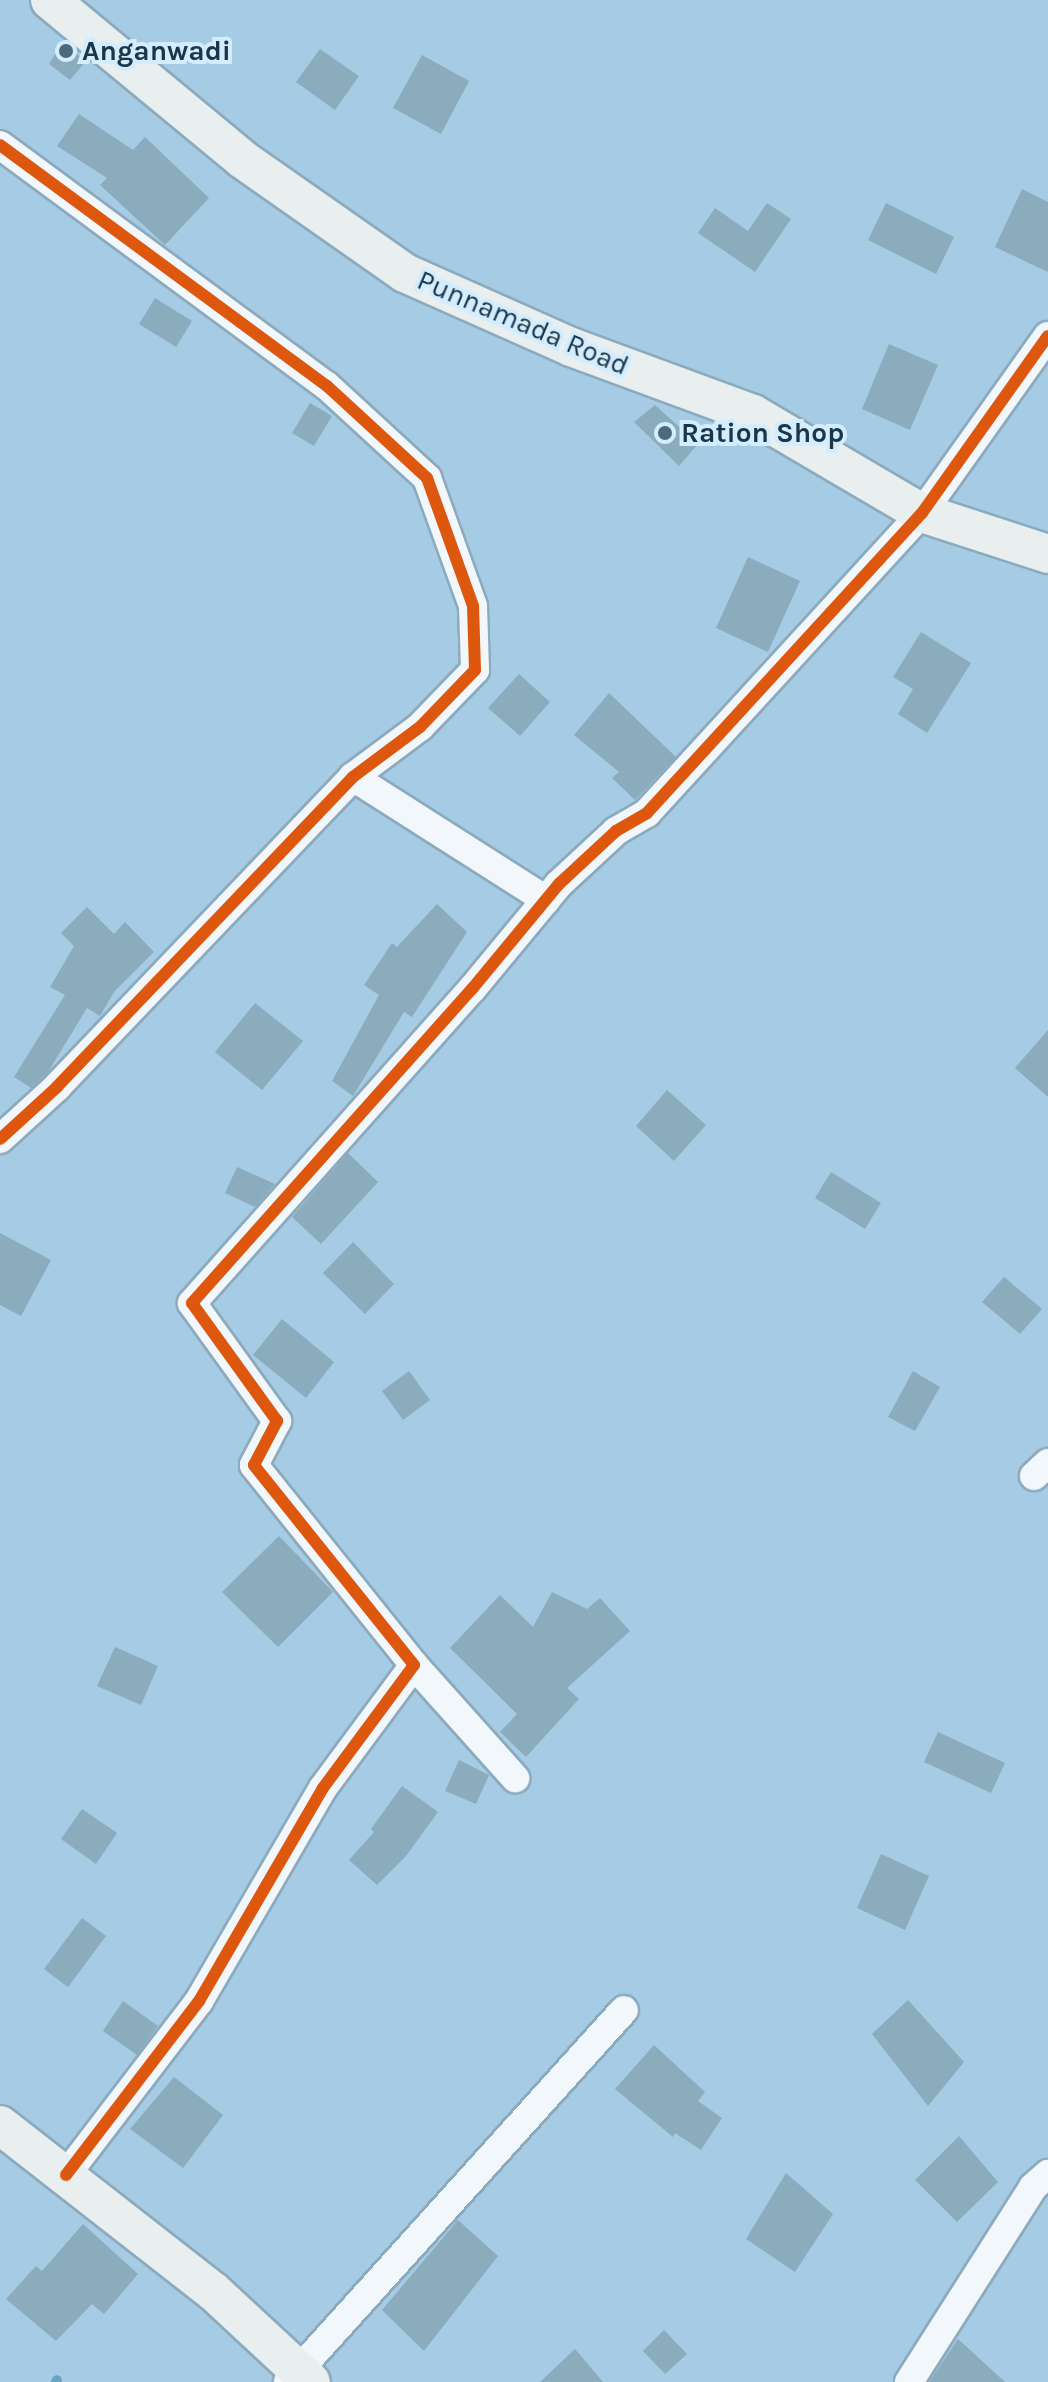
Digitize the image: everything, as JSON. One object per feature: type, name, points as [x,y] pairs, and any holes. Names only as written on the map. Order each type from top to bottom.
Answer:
[{"type":"main road","name":"Punnamada Road","points":[[50,0],[242,159],[405,273],[571,347],[753,414],[922,513],[989,539],[1048,554]]},
{"type":"main road","points":[[0,2125],[214,2292],[299,2378]]},
{"type":"street","points":[[0,145],[327,386],[427,478],[473,606],[475,670],[420,727],[353,777],[57,1087],[0,1139]]},
{"type":"street","points":[[515,1778],[414,1665],[254,1465],[277,1421],[192,1303],[546,900],[616,831],[658,803],[922,513],[1048,336]]},
{"type":"street","points":[[353,777],[546,900]]},
{"type":"street","points":[[66,2175],[199,2001],[323,1788],[414,1665]]},
{"type":"street","points":[[299,2378],[624,2010]]},
{"type":"street","points":[[909,2382],[1033,2187],[1048,2174]]},
{"type":"building","name":"Anganwadi","points":[[64,40],[85,62],[70,80],[49,64]]},
{"type":"building","points":[[320,49],[359,76],[335,110],[296,82]]},
{"type":"building","points":[[422,55],[469,81],[441,134],[393,108]]},
{"type":"building","points":[[79,114],[133,150],[145,137],[209,198],[165,245],[100,185],[107,178],[57,146]]},
{"type":"building","points":[[1022,189],[1048,202],[1048,272],[995,247]]},
{"type":"building","points":[[767,203],[791,219],[755,272],[698,233],[715,208],[748,231]]},
{"type":"building","points":[[886,203],[954,237],[936,274],[868,240]]},
{"type":"building","points":[[155,298],[192,321],[176,347],[139,324]]},
{"type":"building","points":[[889,344],[938,365],[910,430],[862,409]]},
{"type":"building","points":[[310,403],[332,416],[314,446],[292,433]]},
{"type":"building","name":"Ration Shop","points":[[655,405],[698,444],[679,466],[634,422]]},
{"type":"building","points":[[748,557],[800,581],[768,652],[716,628]]},
{"type":"building","points":[[921,632],[971,663],[927,733],[898,714],[913,689],[893,677]]},
{"type":"building","points":[[519,674],[550,702],[520,736],[488,708]]},
{"type":"building","points":[[609,693],[676,757],[635,800],[612,778],[619,772],[574,735]]},
{"type":"building","points":[[437,904],[467,932],[412,1017],[404,1012],[353,1096],[332,1081],[379,995],[364,985],[392,943],[397,947]]},
{"type":"building","points":[[87,907],[114,934],[125,922],[154,952],[114,992],[100,1016],[87,1008],[48,1072],[31,1088],[14,1077],[65,995],[50,987],[74,946],[61,933]]},
{"type":"building","points":[[255,1003],[303,1041],[262,1090],[215,1052]]},
{"type":"building","points":[[1048,1030],[1048,1097],[1015,1068]]},
{"type":"building","points":[[667,1090],[706,1125],[674,1161],[636,1126]]},
{"type":"building","points":[[348,1153],[378,1182],[321,1244],[292,1217]]},
{"type":"building","points":[[237,1167],[275,1184],[255,1207],[225,1193]]},
{"type":"building","points":[[831,1172],[881,1203],[865,1229],[815,1198]]},
{"type":"building","points":[[0,1233],[51,1260],[21,1316],[0,1305]]},
{"type":"building","points":[[353,1242],[394,1284],[365,1314],[323,1273]]},
{"type":"building","points":[[1004,1277],[1042,1309],[1020,1334],[982,1302]]},
{"type":"building","points":[[282,1319],[334,1362],[306,1398],[253,1355]]},
{"type":"building","points":[[409,1371],[430,1400],[403,1420],[382,1391]]},
{"type":"building","points":[[913,1371],[940,1387],[915,1431],[888,1417]]},
{"type":"building","points":[[279,1536],[333,1592],[278,1647],[222,1592]]},
{"type":"building","points":[[552,1592],[587,1609],[600,1598],[630,1631],[567,1688],[579,1699],[526,1757],[500,1732],[517,1714],[450,1648],[500,1595],[533,1627]]},
{"type":"building","points":[[115,1647],[158,1666],[141,1705],[97,1686]]},
{"type":"building","points":[[938,1732],[1005,1763],[991,1793],[924,1762]]},
{"type":"building","points":[[459,1760],[489,1775],[476,1804],[445,1791]]},
{"type":"building","points":[[402,1786],[438,1812],[406,1856],[377,1885],[349,1860],[374,1832],[371,1829]]},
{"type":"building","points":[[82,1809],[117,1833],[96,1864],[61,1839]]},
{"type":"building","points":[[881,1854],[929,1876],[905,1930],[857,1908]]},
{"type":"building","points":[[82,1918],[106,1936],[68,1987],[44,1969]]},
{"type":"building","points":[[908,2000],[964,2062],[928,2106],[872,2034]]},
{"type":"building","points":[[123,2001],[158,2026],[137,2055],[103,2031]]},
{"type":"building","points":[[654,2045],[705,2092],[698,2101],[722,2118],[701,2150],[675,2133],[673,2137],[615,2089]]},
{"type":"building","points":[[174,2077],[223,2115],[183,2168],[130,2129]]},
{"type":"building","points":[[959,2136],[998,2182],[957,2222],[915,2180]]},
{"type":"building","points":[[786,2173],[833,2214],[795,2272],[746,2239]]},
{"type":"building","points":[[458,2220],[498,2256],[424,2351],[382,2310]]},
{"type":"building","points":[[83,2224],[138,2274],[104,2314],[92,2304],[56,2341],[6,2299],[36,2266],[42,2271]]},
{"type":"building","points":[[664,2330],[687,2354],[665,2374],[643,2351]]},
{"type":"building","points":[[958,2339],[1005,2382],[929,2382]]},
{"type":"building","points":[[575,2349],[603,2382],[540,2382]]},
{"type":"cycle path","points":[[0,145],[327,386],[427,478],[473,606],[475,670],[420,727],[353,777],[57,1087],[0,1139]]},
{"type":"cycle path","points":[[66,2175],[199,2001],[323,1788],[414,1665],[254,1465],[277,1421],[192,1303],[472,989],[559,884],[616,831],[647,813],[922,513],[1048,336]]},
{"type":"place","name":"Anganwadi","points":[[66,51]]},
{"type":"place","name":"Ration Shop","points":[[665,433]]}]
